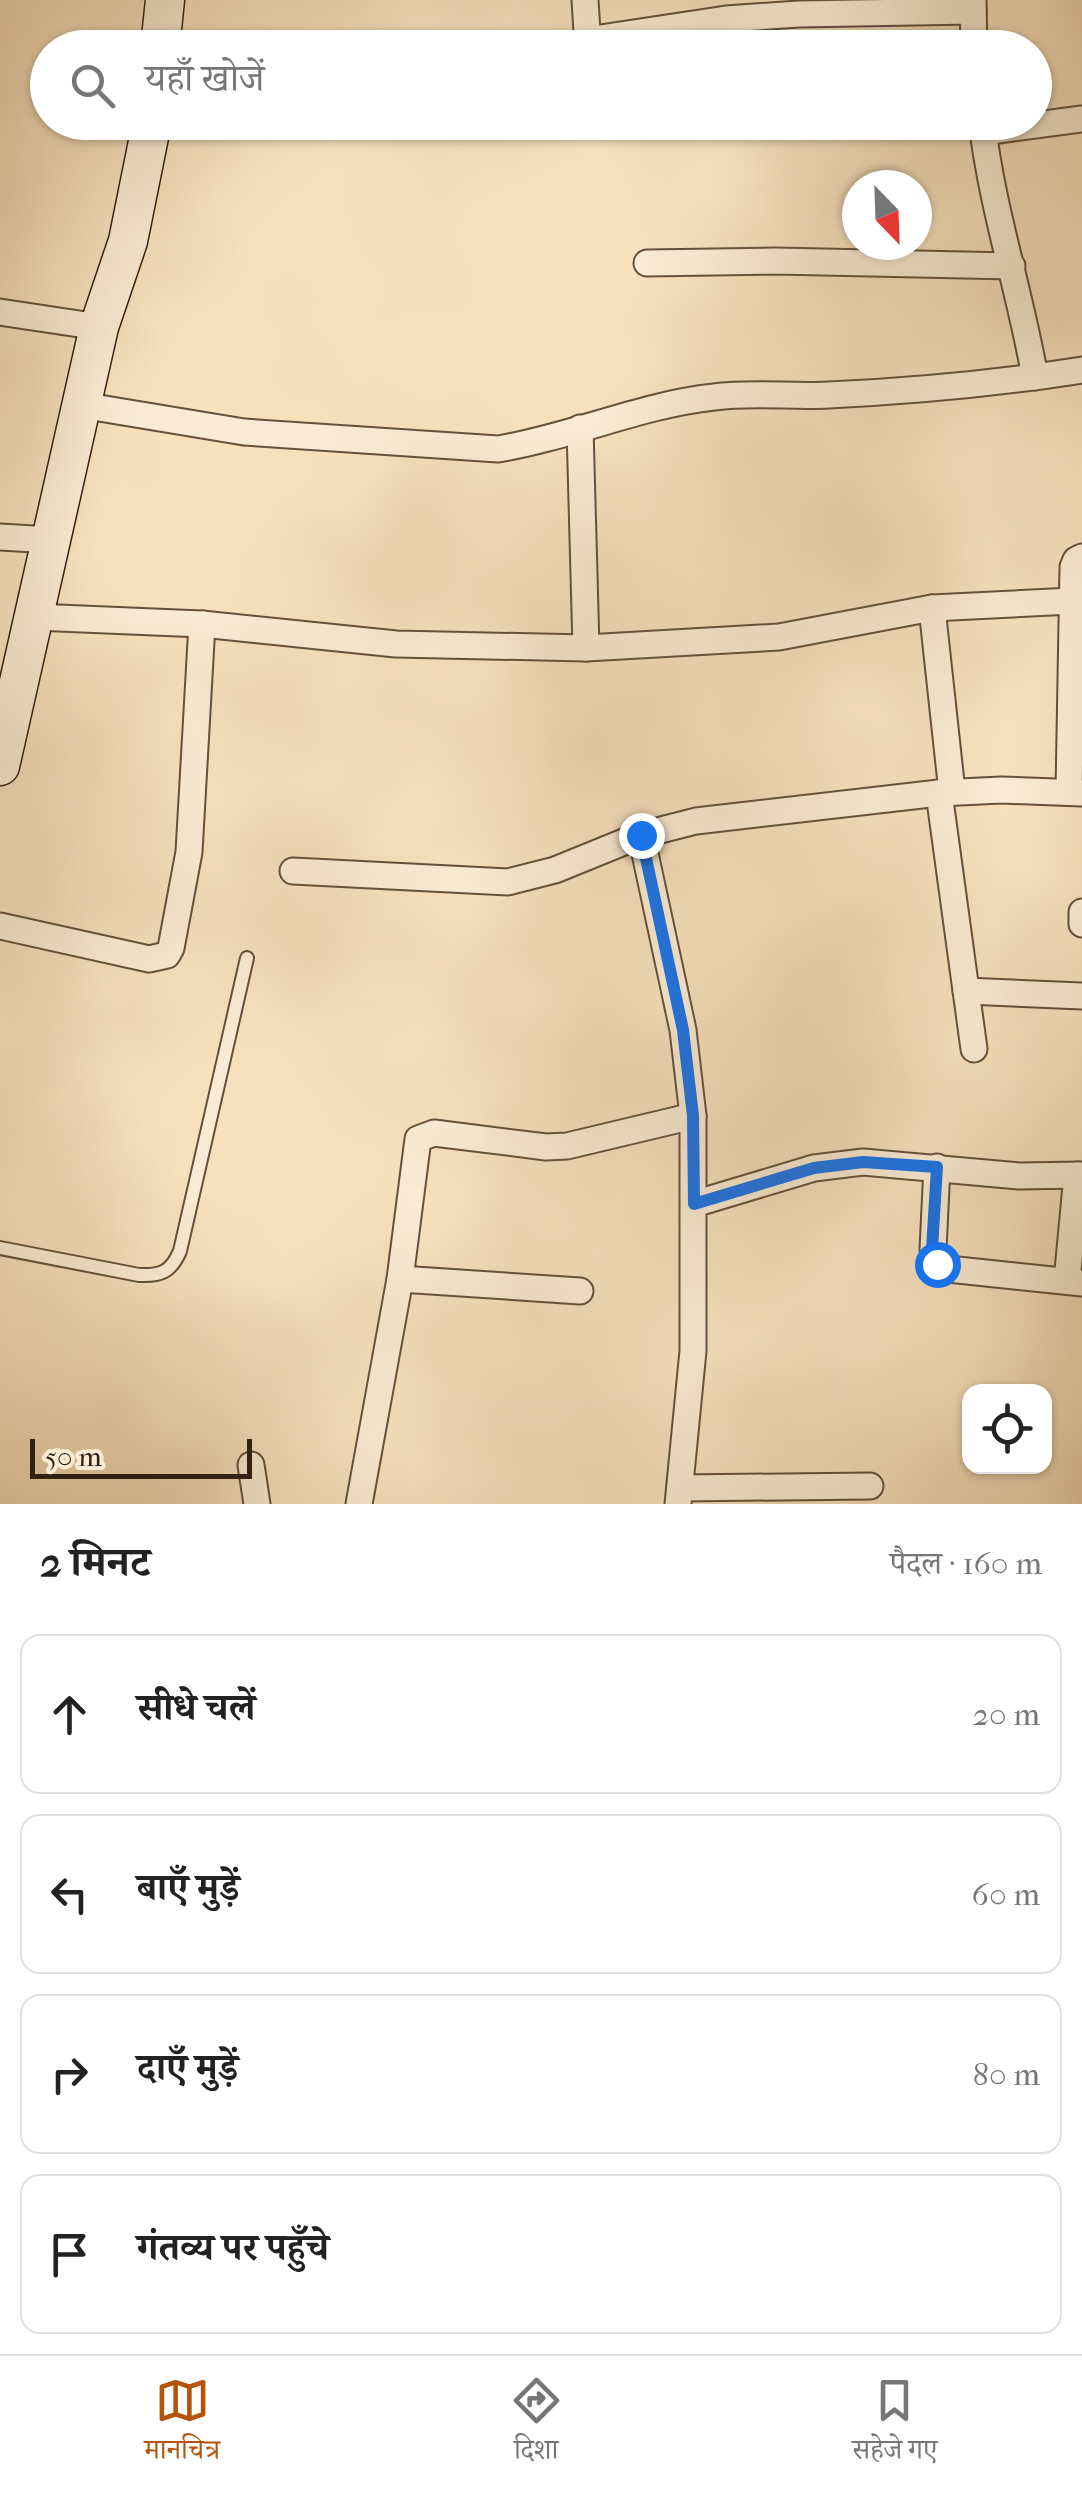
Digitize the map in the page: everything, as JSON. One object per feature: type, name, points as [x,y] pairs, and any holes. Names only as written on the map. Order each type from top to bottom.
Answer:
[{"type":"street","points":[[162,30],[164,0]]},
{"type":"street","points":[[585,0],[587,30]]},
{"type":"street","points":[[668,30],[798,14],[973,6]]},
{"type":"street","points":[[1052,121],[1082,118]]},
{"type":"street","points":[[0,766],[99,327],[128,241],[148,140]]},
{"type":"street","points":[[984,140],[998,220],[1012,266],[1035,377]]},
{"type":"street","points":[[647,264],[776,261],[1012,266]]},
{"type":"street","points":[[0,312],[99,327]]},
{"type":"street","points":[[82,405],[244,432],[474,449],[531,443],[638,410],[718,396],[830,395],[1082,370]]},
{"type":"street","points":[[580,428],[586,648]]},
{"type":"street","points":[[0,537],[51,540]]},
{"type":"street","points":[[292,870],[508,882],[556,870],[641,835],[696,821],[945,792],[1075,792],[1072,600],[1073,567],[1082,557]]},
{"type":"street","points":[[34,618],[202,624],[396,644],[586,648],[779,637],[932,608],[1072,600]]},
{"type":"street","points":[[932,608],[945,792],[974,1049]]},
{"type":"street","points":[[0,926],[150,959],[167,955],[188,864],[202,624]]},
{"type":"street","points":[[641,835],[683,1030],[693,1116],[693,1351],[679,1496],[870,1486]]},
{"type":"street","points":[[1082,912],[1082,924]]},
{"type":"street","points":[[966,991],[1082,996]]},
{"type":"street","points":[[359,1504],[400,1280],[415,1146],[421,1136],[434,1133],[546,1147],[567,1146],[693,1116]]},
{"type":"street","points":[[694,1204],[826,1166],[863,1162],[937,1167],[1019,1176],[1079,1175],[1074,1282],[948,1269],[937,1264],[932,1249],[937,1167]]},
{"type":"street","points":[[400,1280],[580,1291]]},
{"type":"street","points":[[251,1465],[257,1504]]},
{"type":"lane","points":[[0,1248],[139,1274],[169,1270],[180,1251],[247,958]]},
{"type":"route","points":[[641,835],[683,1030],[693,1116],[694,1204],[786,1175],[839,1164],[893,1162],[937,1167],[932,1249],[937,1264]]}]
